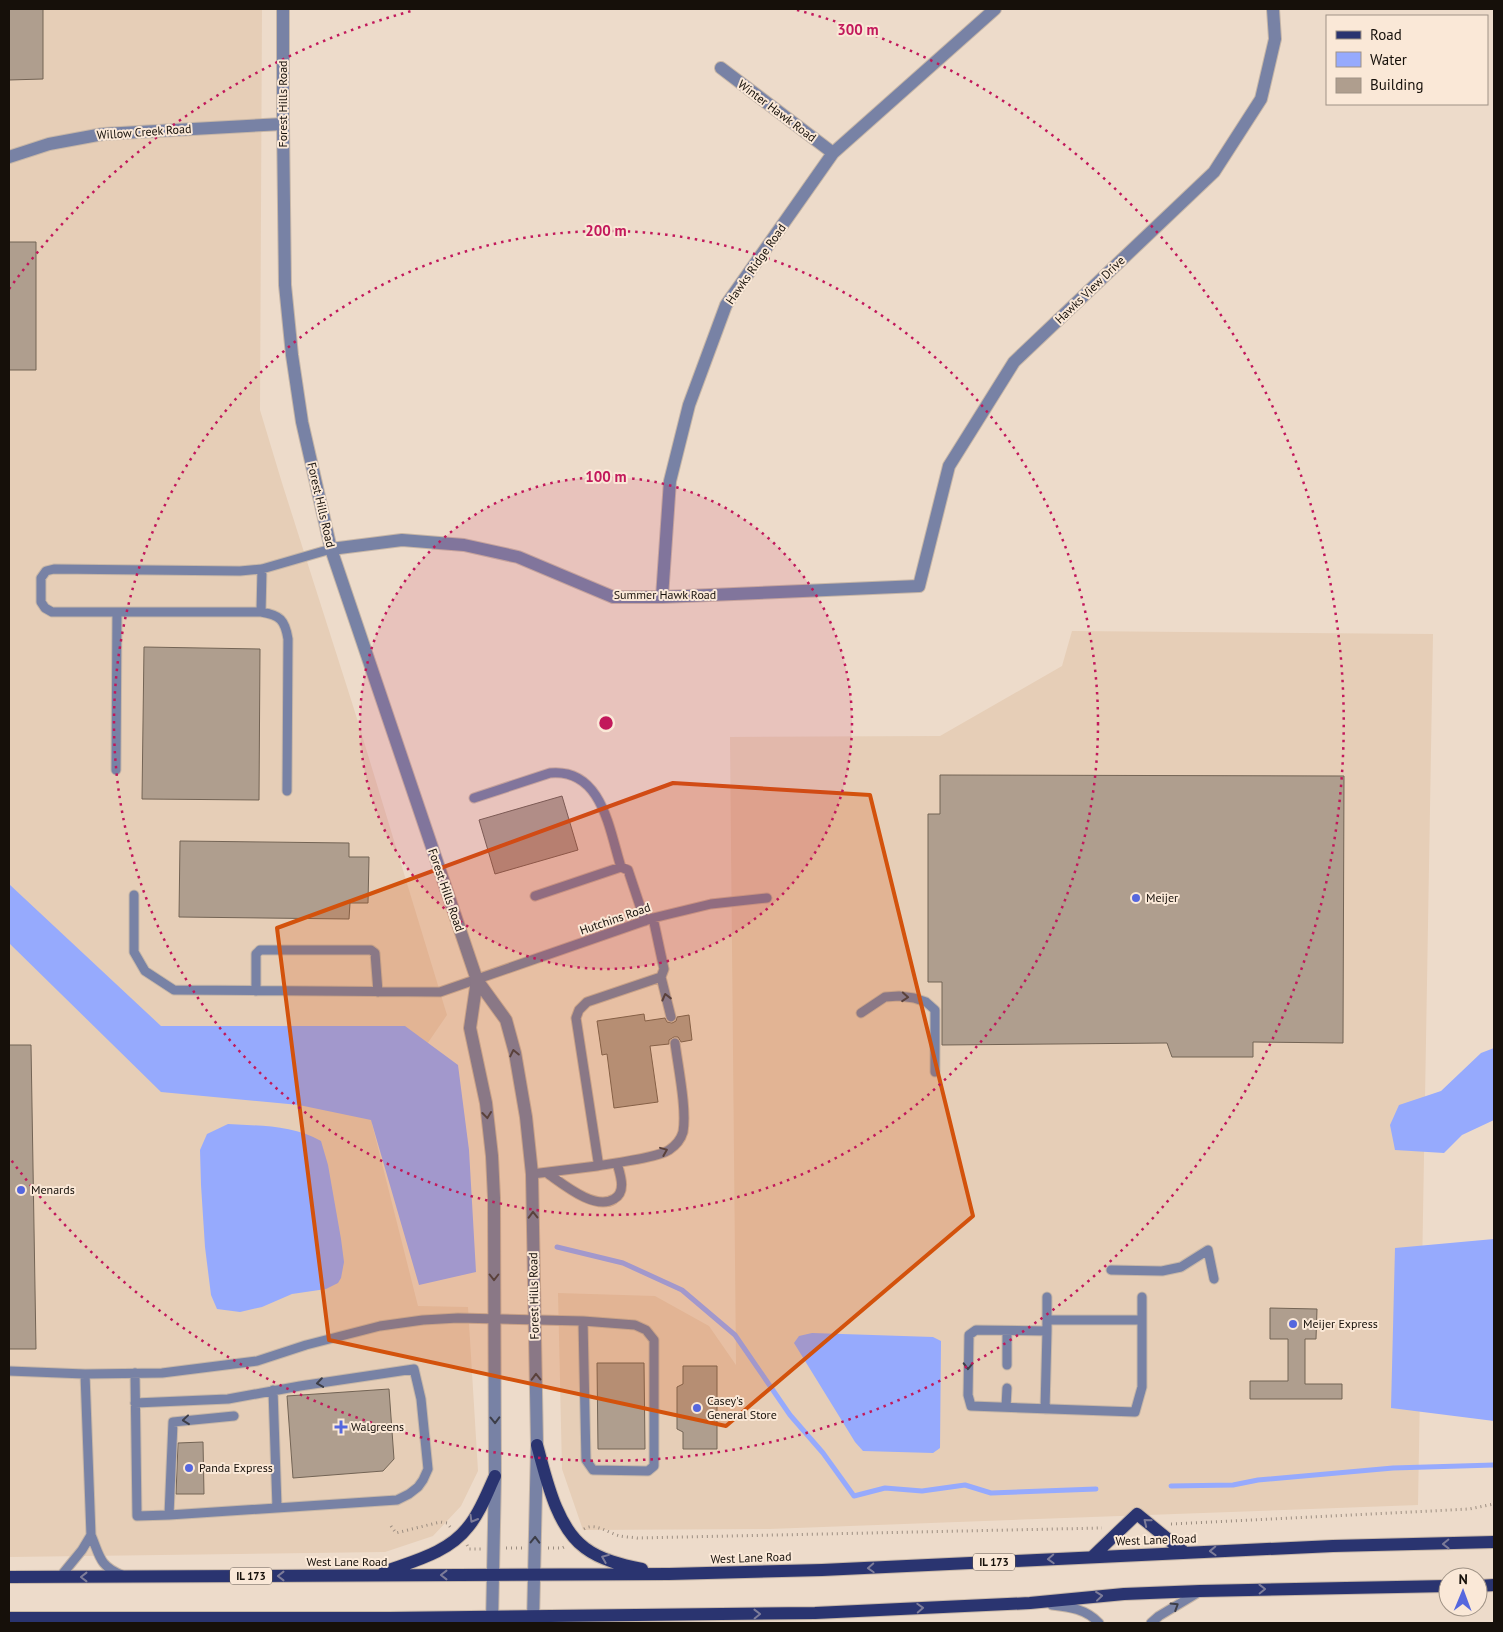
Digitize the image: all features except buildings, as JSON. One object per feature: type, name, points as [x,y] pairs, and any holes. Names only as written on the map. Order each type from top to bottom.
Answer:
[{"type":"main road","points":[[537,1445],[556,1506],[564,1524],[574,1538],[600,1557],[627,1566],[669,1574]]},
{"type":"main road","points":[[375,1576],[425,1557],[442,1549],[459,1537],[469,1526],[495,1476]]},
{"type":"main road","points":[[1092,1557],[1137,1514],[1185,1553]]},
{"type":"main road","name":"West Lane Road","points":[[9,1577],[669,1574],[831,1570],[1333,1546],[1494,1542]]},
{"type":"main road","points":[[9,1618],[533,1620],[815,1613],[1030,1603],[1124,1594],[1200,1591],[1438,1586]]},
{"type":"main road","points":[[621,1623],[667,1616]]},
{"type":"main road","points":[[390,1618],[402,1623]]},
{"type":"street","name":"Forest Hills Road","points":[[283,9],[282,124],[285,285],[292,355],[302,422],[331,549],[477,980],[506,1020],[515,1053],[524,1108],[532,1174],[537,1445],[533,1620]]},
{"type":"street","name":"Hawks Ridge Road","points":[[662,597],[670,481],[689,405],[726,305],[833,153],[995,9]]},
{"type":"street","name":"Hawks View Drive","points":[[919,586],[948,466],[1014,362],[1214,172],[1261,99],[1275,40],[1273,9]]},
{"type":"street","name":"Winter Hawk Road","points":[[720,68],[833,153]]},
{"type":"street","name":"Willow Creek Road","points":[[9,157],[49,144],[103,134],[282,124]]},
{"type":"street","name":"Summer Hawk Road","points":[[331,549],[402,540],[464,544],[518,557],[613,597],[662,597],[919,586]]},
{"type":"street","name":"Forest Hills Road","points":[[477,980],[470,1028],[486,1103],[492,1156],[494,1198],[495,1476],[492,1620]]},
{"type":"lane","points":[[288,791],[287,634],[282,620],[274,614],[261,612],[52,612],[45,608],[42,602],[42,578],[46,571],[54,569],[230,571],[262,569],[331,549]]},
{"type":"lane","points":[[261,612],[262,569]]},
{"type":"lane","points":[[116,770],[117,612]]},
{"type":"lane","points":[[474,798],[550,773],[563,772],[577,777],[590,786],[605,813],[621,867]]},
{"type":"lane","points":[[535,896],[621,867],[628,870],[649,920],[664,969],[661,977],[671,1017]]},
{"type":"lane","name":"Hutchins Road","points":[[134,895],[134,952],[145,971],[174,990],[378,992],[440,992],[649,920],[711,904],[767,898]]},
{"type":"lane","points":[[256,991],[256,954],[260,950],[371,950],[375,954],[378,992]]},
{"type":"lane","points":[[597,1166],[598,1161],[577,1028],[576,1018],[578,1010],[587,1002],[661,977]]},
{"type":"lane","points":[[861,1013],[885,997],[906,997],[926,1002],[935,1010],[935,1072]]},
{"type":"lane","points":[[532,1174],[638,1159],[668,1151],[677,1143],[683,1133],[684,1112],[674,1043]]},
{"type":"lane","points":[[547,1172],[573,1191],[593,1201],[606,1203],[616,1198],[621,1189],[621,1179],[617,1163]]},
{"type":"lane","points":[[1112,1270],[1162,1271],[1181,1267],[1208,1250],[1214,1279]]},
{"type":"lane","points":[[1045,1409],[1047,1297]]},
{"type":"lane","points":[[1047,1332],[976,1330],[969,1335],[968,1395],[971,1406],[1135,1412],[1142,1387],[1142,1297]]},
{"type":"lane","points":[[9,1372],[85,1374],[162,1372],[257,1361],[306,1345],[380,1326],[423,1320],[458,1318],[583,1321],[635,1324],[646,1330],[654,1340],[654,1466],[648,1471],[593,1470],[586,1460],[583,1321]]},
{"type":"lane","points":[[1047,1320],[1142,1320]]},
{"type":"lane","points":[[1007,1331],[1007,1365]]},
{"type":"lane","points":[[134,1373],[137,1516],[397,1500],[410,1494],[423,1480],[428,1469],[422,1399],[414,1369],[273,1390],[228,1399],[135,1404]]},
{"type":"lane","points":[[85,1374],[91,1535],[101,1559],[108,1569],[125,1576]]},
{"type":"lane","points":[[1006,1388],[1006,1408]]},
{"type":"lane","points":[[273,1390],[277,1507]]},
{"type":"lane","points":[[169,1515],[173,1422],[234,1416]]},
{"type":"lane","points":[[60,1577],[82,1550],[91,1535]]},
{"type":"lane","points":[[1151,1623],[1200,1591]]},
{"type":"lane","points":[[1030,1603],[1074,1607],[1099,1623]]},
{"type":"path","points":[[1151,1525],[1469,1509],[1494,1504]]},
{"type":"path","points":[[391,1526],[396,1533],[440,1522],[448,1523],[453,1530]]},
{"type":"path","points":[[580,1532],[586,1527],[593,1526],[619,1536],[637,1538],[1123,1527]]},
{"type":"path","points":[[467,1546],[470,1549],[562,1548],[565,1545]]},
{"type":"highlighted area","points":[[673,783],[870,795],[973,1216],[726,1426],[329,1340],[277,928]]},
{"type":"shaded area","points":[[9,9],[262,9],[260,410],[354,709],[447,1015],[372,1124],[418,1306],[468,1307],[478,1471],[461,1506],[433,1536],[385,1552],[9,1557]]},
{"type":"shaded area","points":[[1072,631],[1433,634],[1418,1505],[769,1529],[583,1530],[562,1469],[558,1293],[655,1296],[709,1326],[736,1365],[730,737],[940,736],[1062,666]]},
{"type":"water","points":[[9,884],[161,1026],[405,1026],[458,1065],[469,1150],[476,1272],[419,1285],[371,1120],[299,1105],[161,1092],[9,943]]},
{"type":"water","points":[[1494,1048],[1494,1120],[1462,1135],[1444,1153],[1395,1150],[1390,1125],[1399,1105],[1441,1091],[1481,1053]]},
{"type":"water","points":[[228,1124],[288,1129],[321,1141],[328,1165],[344,1262],[341,1278],[338,1283],[326,1289],[292,1294],[262,1307],[240,1312],[217,1309],[211,1295],[205,1247],[200,1150],[207,1134]]},
{"type":"water","points":[[1494,1239],[1494,1421],[1391,1408],[1395,1248]]},
{"type":"water","points":[[812,1333],[933,1337],[941,1341],[940,1448],[933,1453],[863,1451],[855,1442],[794,1343],[799,1336]]},
{"type":"waterway","points":[[557,1247],[623,1263],[682,1290],[735,1335],[790,1415],[823,1453],[854,1496],[885,1488],[922,1491],[965,1485],[991,1493],[1096,1489]]},
{"type":"waterway","points":[[1171,1486],[1233,1485],[1258,1480],[1393,1468],[1494,1465]]},
{"type":"place","name":"Meijer","points":[[1136,898]]},
{"type":"place","name":"Menards","points":[[21,1190]]},
{"type":"place","name":"Meijer Express","points":[[1293,1324]]},
{"type":"place","name":"Casey's General Store","points":[[697,1408]]},
{"type":"place","name":"Walgreens","points":[[341,1427]]},
{"type":"place","name":"Panda Express","points":[[189,1468]]}]
